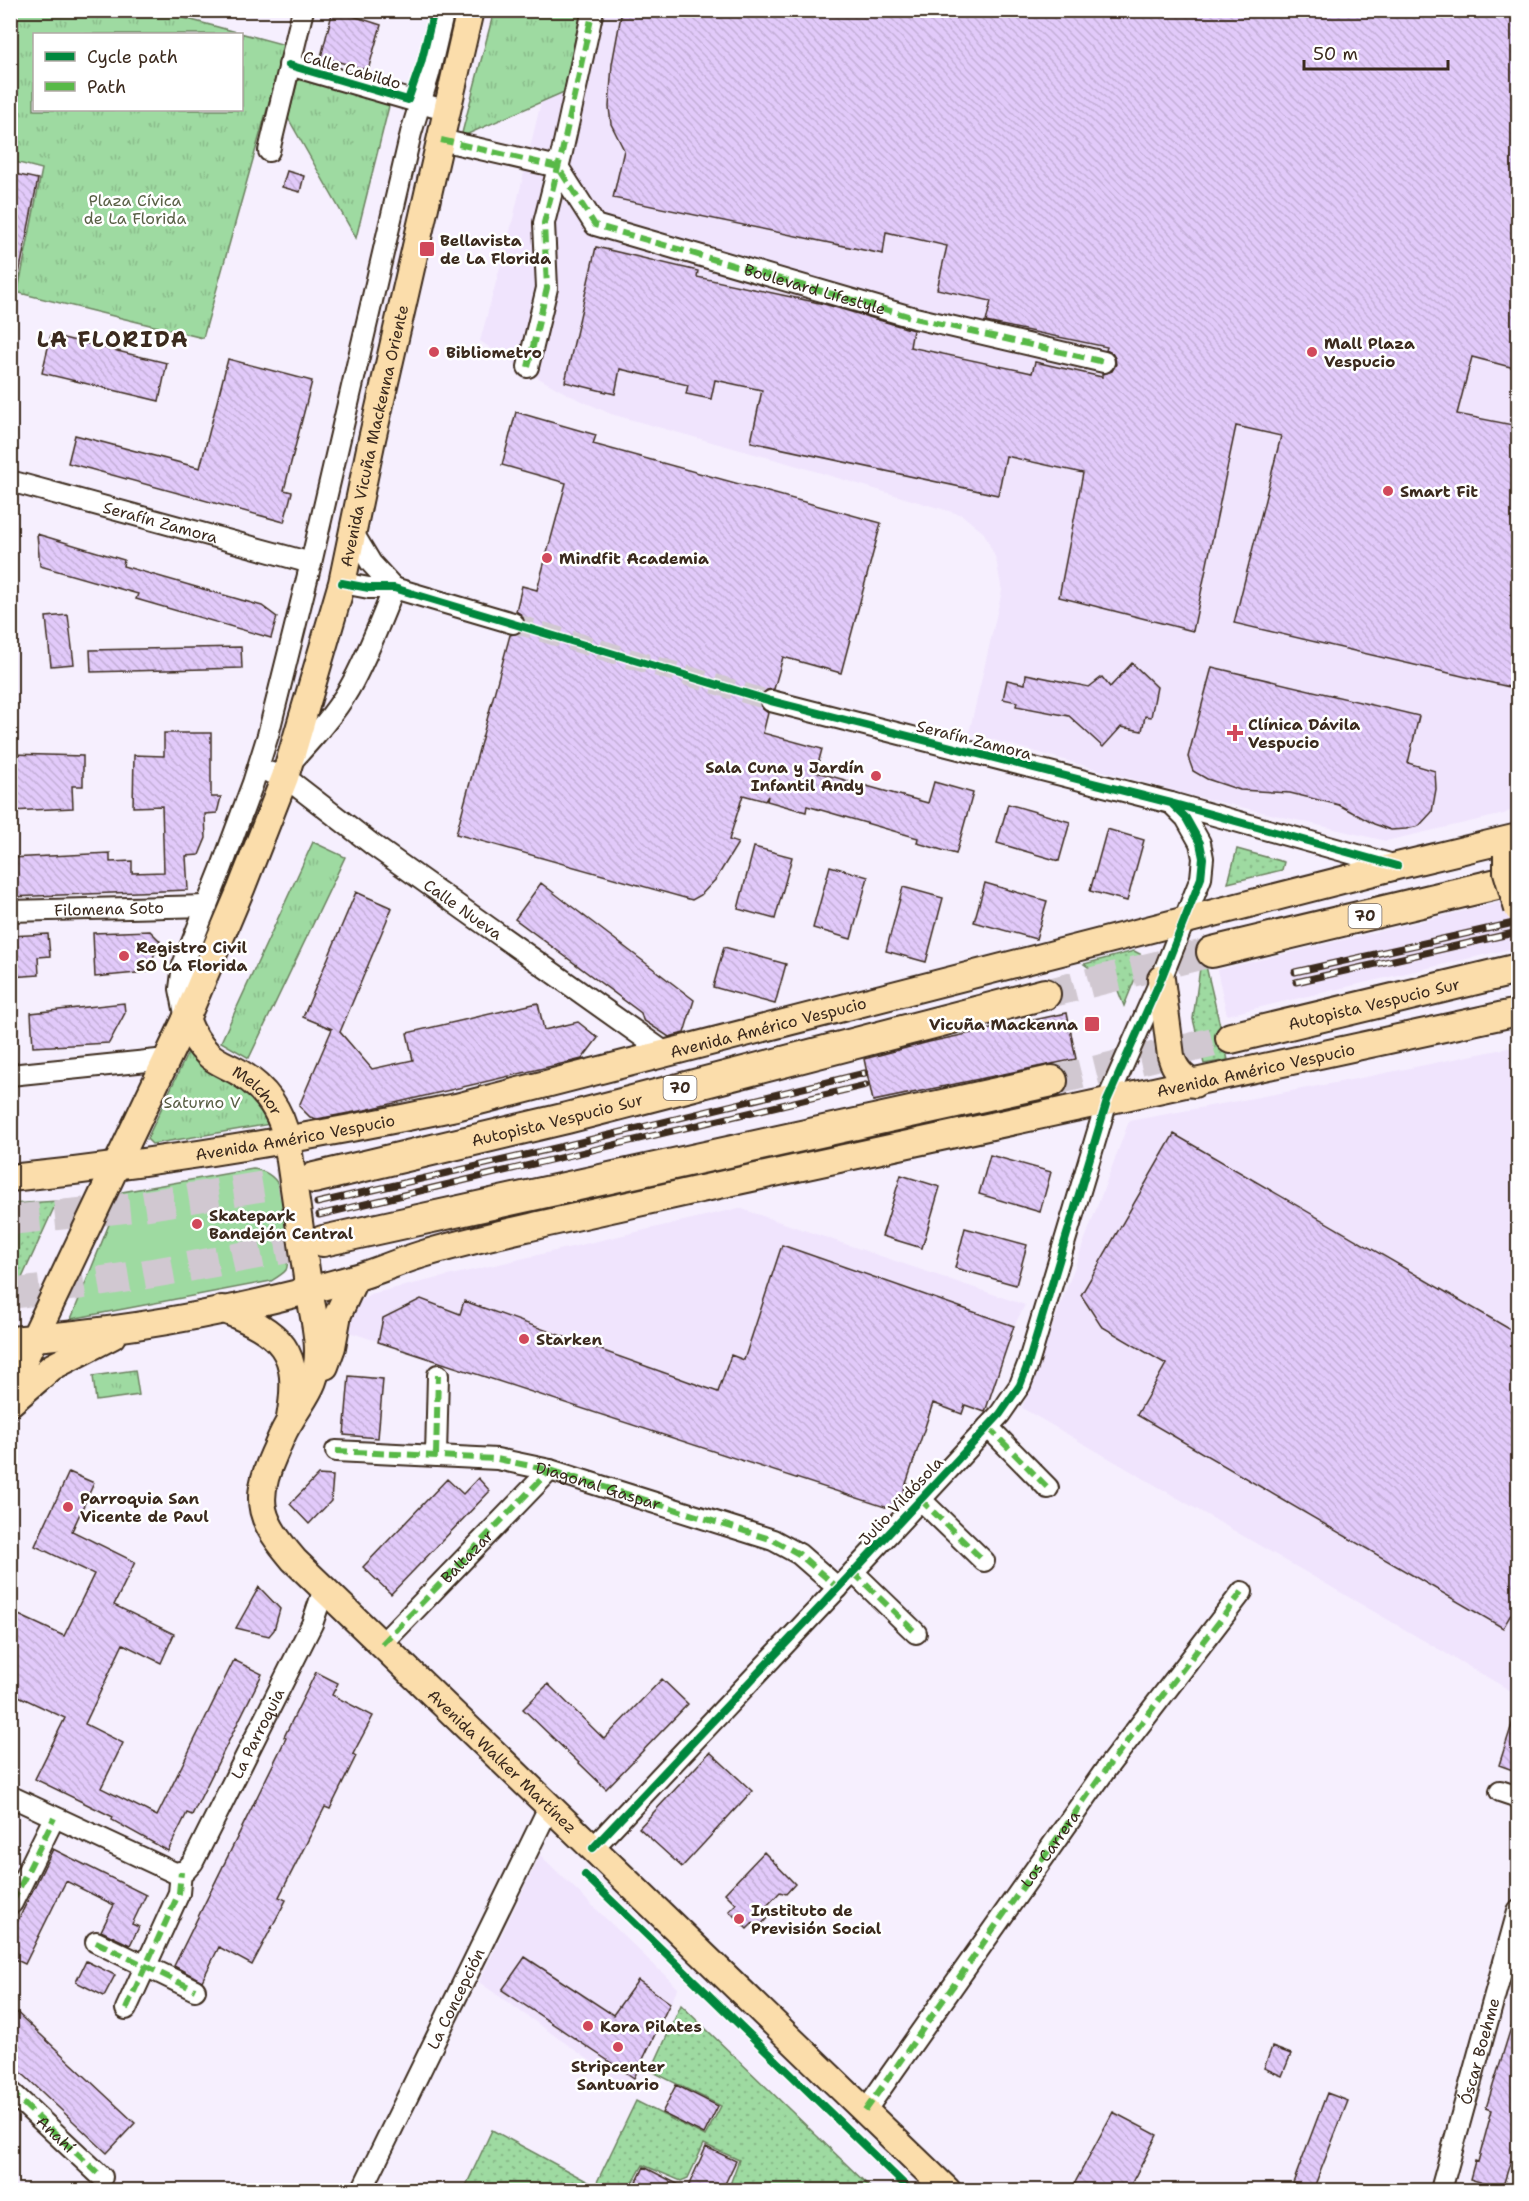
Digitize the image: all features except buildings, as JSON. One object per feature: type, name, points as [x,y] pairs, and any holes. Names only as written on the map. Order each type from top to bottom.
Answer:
[{"type":"highway","name":"70","points":[[1212,952],[1513,853]]},
{"type":"highway","name":"Autopista Vespucio Sur","points":[[1231,1038],[1518,969]]},
{"type":"highway","name":"Autopista Vespucio Sur","points":[[314,1178],[567,1118],[1045,994]]},
{"type":"highway","points":[[323,1241],[1052,1082]]},
{"type":"main road","name":"Avenida Vicuña Mackenna Oriente","points":[[10,1389],[22,1340],[117,1167],[186,1018],[288,770],[342,583],[372,439],[470,10]]},
{"type":"main road","name":"Avenida Américo Vespucio","points":[[10,1178],[117,1167],[287,1140],[456,1107],[1397,866],[1513,853]]},
{"type":"main road","points":[[1513,853],[1507,872],[1518,909]]},
{"type":"main road","points":[[1161,979],[1171,1056],[1181,1075],[1194,1084]]},
{"type":"main road","name":"Avenida Américo Vespucio","points":[[22,1340],[130,1326],[309,1290],[355,1278],[416,1256],[480,1238],[1518,1012]]},
{"type":"main road","name":"Melchor","points":[[186,1018],[196,1040],[208,1054],[239,1072],[266,1094],[277,1110],[287,1140],[309,1290]]},
{"type":"main road","points":[[307,1397],[326,1365],[339,1311],[355,1278]]},
{"type":"main road","name":"Avenida Walker Martínez","points":[[309,1290],[318,1351],[314,1377],[307,1397],[290,1421],[264,1478],[263,1508],[269,1530],[294,1560],[947,2190]]},
{"type":"main road","points":[[222,1309],[265,1329],[286,1350],[290,1360],[293,1387],[290,1421]]},
{"type":"main road","points":[[10,1403],[52,1368],[130,1326]]},
{"type":"street","points":[[269,151],[303,10]]},
{"type":"street","points":[[186,1018],[180,989],[185,956],[207,906],[258,769],[311,563],[411,133],[421,104],[444,10]]},
{"type":"street","points":[[528,367],[547,288],[544,224],[592,10]]},
{"type":"street","name":"Calle Cabildo","points":[[289,65],[447,110]]},
{"type":"street","points":[[441,140],[558,167]]},
{"type":"street","name":"Boulevard Lifestyle","points":[[558,167],[595,225],[915,318],[1104,362]]},
{"type":"street","name":"Serafín Zamora","points":[[10,481],[311,563]]},
{"type":"street","points":[[353,534],[371,563],[394,588]]},
{"type":"street","points":[[342,583],[369,588],[394,588],[513,623]]},
{"type":"street","points":[[288,770],[348,691],[375,637],[394,588]]},
{"type":"street","name":"Serafín Zamora","points":[[771,701],[1172,803],[1397,866]]},
{"type":"street","name":"Calle Nueva","points":[[258,769],[288,770],[381,851],[667,1054]]},
{"type":"street","points":[[1107,1101],[1161,979],[1201,878],[1203,858],[1200,843],[1195,831],[1172,803]]},
{"type":"street","name":"Filomena Soto","points":[[10,911],[207,906]]},
{"type":"street","points":[[10,1075],[167,1059]]},
{"type":"street","name":"Julio Vildósola","points":[[593,1848],[853,1572],[1011,1400],[1028,1364],[1107,1101]]},
{"type":"street","points":[[436,1455],[438,1375]]},
{"type":"street","points":[[988,1426],[1048,1488]]},
{"type":"street","name":"Diagonal Gaspar","points":[[336,1451],[497,1459],[550,1470],[773,1540],[799,1554],[838,1588]]},
{"type":"street","name":"Baltazar","points":[[382,1644],[550,1470]]},
{"type":"street","points":[[920,1499],[984,1561]]},
{"type":"street","points":[[853,1572],[916,1633]]},
{"type":"street","name":"La Parroquia","points":[[126,2009],[178,1893],[181,1872],[194,1862],[312,1624],[324,1589]]},
{"type":"street","name":"Los Carrera","points":[[865,2111],[1106,1769],[1242,1592]]},
{"type":"street","points":[[1500,1791],[1518,1797]]},
{"type":"street","points":[[10,1796],[175,1873],[181,1872]]},
{"type":"street","name":"La Concepción","points":[[362,2190],[550,1805]]},
{"type":"street","points":[[12,1903],[54,1818]]},
{"type":"street","name":"Óscar Boehme","points":[[1441,2190],[1518,1911]]},
{"type":"street","points":[[96,1942],[195,1990]]},
{"type":"street","name":"Anahí","points":[[10,2091],[102,2177]]},
{"type":"shaded area","name":"Mall Plaza Vespucio","points":[[581,11],[1518,11],[1518,806],[1504,814],[1386,841],[1181,793],[969,733],[1002,591],[996,559],[984,533],[962,515],[611,414],[571,396],[522,369],[480,341],[511,227],[541,102],[564,92]]},
{"type":"shaded area","points":[[1518,898],[1518,947],[1227,1015],[1217,970]]},
{"type":"shaded area","points":[[1518,1046],[1518,1695],[1022,1408],[1129,1121]]},
{"type":"shaded area","points":[[739,1208],[1025,1305],[1014,1326],[986,1413],[966,1405],[962,1414],[933,1404],[897,1511],[349,1332],[354,1309],[370,1294]]},
{"type":"shaded area","points":[[540,1855],[678,1988],[630,2089],[479,1982]]},
{"type":"green space","name":"Plaza Cívica de La Florida","points":[[11,11],[158,11],[240,33],[33,33],[33,111],[243,111],[243,34],[285,45],[203,338],[11,291],[11,273],[20,275],[18,291],[42,169],[11,161]]},
{"type":"green space","points":[[494,11],[581,11],[564,92],[461,137]]},
{"type":"green space","points":[[299,76],[390,102],[356,238],[288,118]]},
{"type":"green space","points":[[313,842],[345,857],[249,1058],[221,1042]]},
{"type":"green space","points":[[1237,849],[1284,862],[1282,870],[1228,883]]},
{"type":"green space","points":[[1134,951],[1144,956],[1124,1006],[1117,988],[1084,964]]},
{"type":"green space","points":[[1206,966],[1228,1060],[1204,1064],[1193,1019],[1200,968]]},
{"type":"green space","name":"Saturno V","points":[[189,1050],[246,1086],[270,1124],[152,1144],[147,1139]]},
{"type":"green space","name":"Skatepark Bandejón Central","points":[[253,1169],[268,1174],[274,1179],[281,1192],[287,1242],[287,1264],[283,1273],[271,1281],[71,1319],[122,1192]]},
{"type":"green space","points":[[57,1201],[11,1302],[11,1204]]},
{"type":"green space","points":[[135,1370],[139,1395],[96,1401],[93,1376]]},
{"type":"green space","points":[[681,2005],[873,2190],[728,2190],[739,2160],[704,2144],[688,2178],[681,2181],[643,2165],[629,2190],[610,2190],[596,2184],[636,2101],[705,2136],[721,2106],[651,2071]]},
{"type":"green space","points":[[492,2130],[592,2184],[606,2190],[464,2190]]},
{"type":"tunnel","points":[[513,623],[771,701]]},
{"type":"tunnel","points":[[1045,994],[1212,952]]},
{"type":"tunnel","points":[[1052,1081],[1231,1038]]},
{"type":"tunnel","points":[[10,1220],[136,1207],[314,1178]]},
{"type":"tunnel","points":[[10,1294],[167,1270],[323,1241]]},
{"type":"railway","points":[[1295,972],[1518,922]]},
{"type":"railway","points":[[1296,982],[1518,932]]},
{"type":"railway","points":[[317,1203],[865,1073]]},
{"type":"railway","points":[[319,1215],[866,1085]]},
{"type":"marked path","points":[[528,367],[547,288],[544,223],[593,10]]},
{"type":"marked path","points":[[441,140],[558,167],[595,225],[915,318],[1104,362]]},
{"type":"marked path","points":[[436,1455],[438,1375]]},
{"type":"marked path","points":[[988,1427],[1048,1488]]},
{"type":"marked path","points":[[336,1451],[497,1459],[550,1470],[773,1540],[799,1554],[838,1588]]},
{"type":"marked path","points":[[382,1644],[550,1470]]},
{"type":"marked path","points":[[920,1499],[984,1561]]},
{"type":"marked path","points":[[853,1572],[916,1633]]},
{"type":"marked path","points":[[865,2111],[1106,1769],[1242,1592]]},
{"type":"marked path","points":[[12,1903],[54,1818]]},
{"type":"marked path","points":[[126,2009],[179,1893],[181,1872]]},
{"type":"marked path","points":[[96,1942],[195,1990]]},
{"type":"marked path","points":[[10,2091],[102,2177]]},
{"type":"cycle path","points":[[289,65],[408,100],[421,63],[434,10]]},
{"type":"cycle path","points":[[342,583],[369,588],[394,588],[771,701],[1171,803],[1397,866]]},
{"type":"cycle path","points":[[593,1848],[1000,1414],[1020,1385],[1107,1101],[1161,979],[1201,878],[1203,858],[1200,843],[1186,818],[1171,803]]},
{"type":"cycle path","points":[[585,1875],[910,2190]]},
{"type":"place","name":"Bellavista de La Florida","points":[[427,249]]},
{"type":"place","name":"Bibliometro","points":[[434,352]]},
{"type":"place","name":"Mall Plaza Vespucio","points":[[1312,352]]},
{"type":"place","name":"Smart Fit","points":[[1388,491]]},
{"type":"place","name":"Mindfit Academia","points":[[547,558]]},
{"type":"place","name":"Clínica Dávila Vespucio","points":[[1235,733]]},
{"type":"place","name":"Sala Cuna y Jardín Infantil Andy","points":[[876,776]]},
{"type":"place","name":"Registro Civil SO La Florida","points":[[124,956]]},
{"type":"place","name":"Vicuña Mackenna","points":[[1092,1024]]},
{"type":"place","name":"Skatepark Bandejón Central","points":[[197,1224]]},
{"type":"place","name":"Starken","points":[[524,1339]]},
{"type":"place","name":"Parroquia San Vicente de Paul","points":[[68,1507]]},
{"type":"place","name":"Instituto de Previsión Social","points":[[739,1919]]},
{"type":"place","name":"Kora Pilates","points":[[588,2026]]},
{"type":"place","name":"Stripcenter Santuario","points":[[618,2047]]},
{"type":"district","name":"LA FLORIDA","points":[[113,339]]}]
